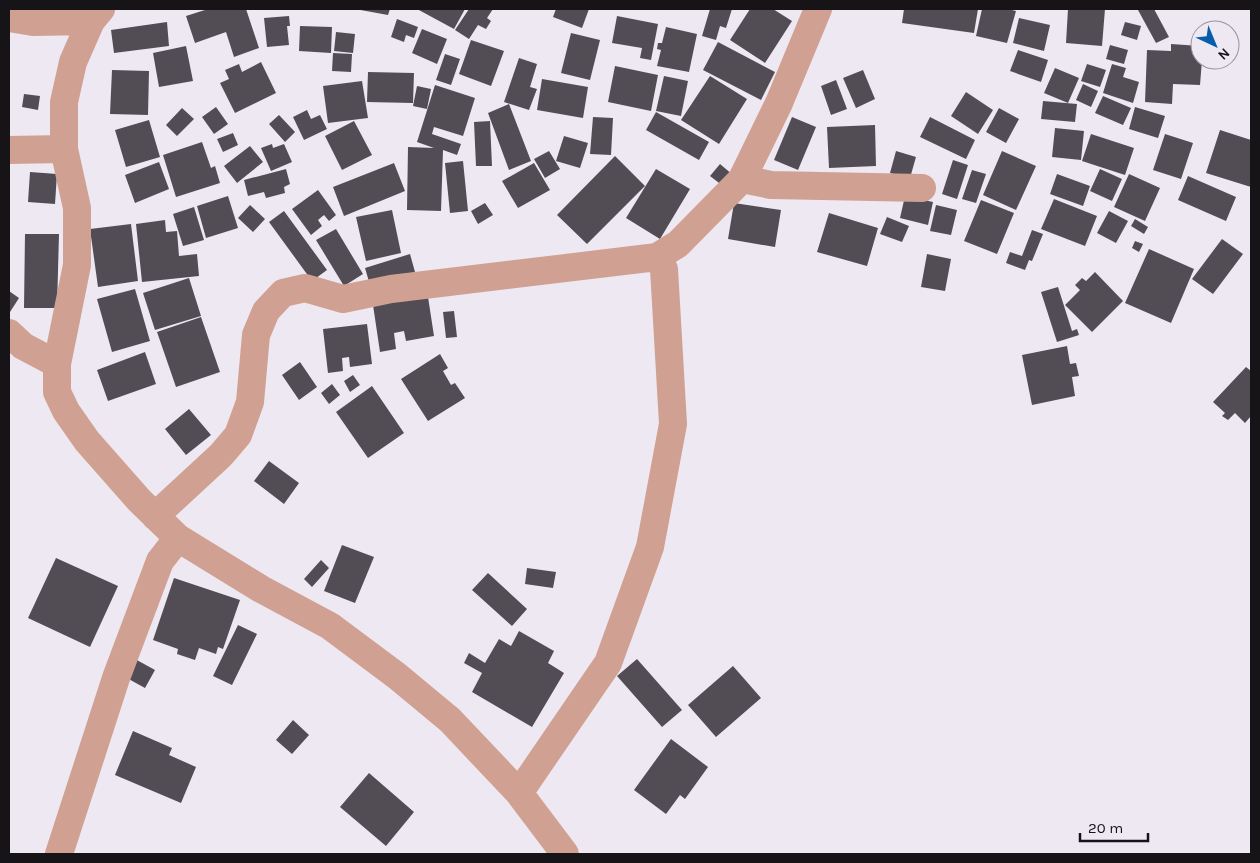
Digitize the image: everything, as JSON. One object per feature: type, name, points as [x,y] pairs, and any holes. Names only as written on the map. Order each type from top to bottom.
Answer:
[{"type":"street","points":[[155,516],[221,455],[238,435],[250,402],[256,335],[266,311],[283,292],[305,288],[343,298],[391,289],[657,256],[678,244],[742,179],[779,103],[818,9]]},
{"type":"street","points":[[9,18],[33,22],[96,15]]},
{"type":"street","points":[[96,15],[73,62],[64,102],[64,149],[77,208],[77,265],[57,364],[58,392],[66,411],[87,441],[139,500],[178,538],[261,589],[330,626],[397,676],[450,720],[519,793],[565,854]]},
{"type":"street","points":[[9,150],[64,149]]},
{"type":"street","points":[[742,179],[771,185],[922,188]]},
{"type":"street","points":[[519,793],[608,663],[650,547],[673,424],[664,269],[657,256]]},
{"type":"street","points":[[9,333],[23,346],[57,364]]},
{"type":"street","points":[[59,854],[116,678],[160,561],[178,538]]},
{"type":"building","points":[[208,9],[246,9],[259,48],[234,57],[226,32],[195,43],[186,16]]},
{"type":"building","points":[[355,9],[390,9],[388,15]]},
{"type":"building","points":[[417,9],[465,9],[454,29]]},
{"type":"building","points":[[469,9],[493,9],[487,18],[491,21],[486,29],[478,25],[469,39],[455,30]]},
{"type":"building","points":[[556,9],[589,9],[582,28],[553,17]]},
{"type":"building","points":[[710,9],[732,9],[726,28],[720,26],[716,40],[702,36]]},
{"type":"building","points":[[750,9],[773,9],[792,21],[765,63],[730,40]]},
{"type":"building","points":[[904,9],[978,9],[974,33],[902,23]]},
{"type":"building","points":[[982,9],[1008,9],[1016,11],[1007,43],[976,36]]},
{"type":"building","points":[[1068,9],[1105,9],[1102,46],[1066,43]]},
{"type":"building","points":[[1154,9],[1169,37],[1156,43],[1138,10]]},
{"type":"building","points":[[289,16],[290,26],[287,26],[289,45],[267,47],[264,18]]},
{"type":"building","points":[[617,16],[658,24],[651,60],[640,58],[642,48],[612,43]]},
{"type":"building","points":[[1019,18],[1050,25],[1044,51],[1013,43]]},
{"type":"building","points":[[397,19],[418,27],[414,38],[406,35],[404,42],[391,37]]},
{"type":"building","points":[[167,22],[169,46],[114,53],[111,30]]},
{"type":"building","points":[[1125,22],[1141,26],[1137,40],[1121,35]]},
{"type":"building","points":[[300,26],[332,27],[331,53],[299,51]]},
{"type":"building","points":[[666,27],[697,34],[689,72],[657,66],[661,50],[657,49],[658,43],[662,43]]},
{"type":"building","points":[[422,29],[447,39],[437,64],[412,53]]},
{"type":"building","points":[[336,32],[355,34],[353,53],[334,51]]},
{"type":"building","points":[[571,33],[600,40],[590,80],[561,73]]},
{"type":"building","points":[[471,40],[504,51],[491,86],[459,74]]},
{"type":"building","points":[[718,42],[775,72],[761,100],[703,70]]},
{"type":"building","points":[[1171,44],[1190,45],[1190,70],[1201,70],[1200,85],[1173,84],[1172,104],[1145,102],[1147,50],[1171,51]]},
{"type":"building","points":[[1110,45],[1128,50],[1124,64],[1106,59]]},
{"type":"building","points":[[186,46],[193,81],[159,87],[153,53]]},
{"type":"building","points":[[1018,50],[1048,60],[1041,82],[1010,71]]},
{"type":"building","points":[[333,53],[352,54],[351,72],[332,71]]},
{"type":"building","points":[[445,54],[460,59],[451,85],[436,80]]},
{"type":"building","points":[[519,58],[537,64],[530,87],[537,89],[529,110],[504,102]]},
{"type":"building","points":[[261,62],[276,93],[235,113],[220,83],[229,79],[225,70],[239,64],[242,72]]},
{"type":"building","points":[[1087,64],[1106,70],[1100,87],[1081,81]]},
{"type":"building","points":[[1112,64],[1126,68],[1123,77],[1139,82],[1133,103],[1103,93]]},
{"type":"building","points":[[615,66],[658,75],[651,111],[608,102]]},
{"type":"building","points":[[1055,68],[1079,78],[1068,103],[1044,93]]},
{"type":"building","points":[[112,70],[149,71],[148,115],[110,114]]},
{"type":"building","points":[[863,70],[875,99],[856,108],[843,78]]},
{"type":"building","points":[[368,72],[414,73],[413,103],[367,102]]},
{"type":"building","points":[[664,76],[688,81],[681,116],[656,111]]},
{"type":"building","points":[[710,76],[747,99],[719,144],[681,120]]},
{"type":"building","points":[[542,79],[588,87],[583,118],[537,110]]},
{"type":"building","points":[[836,80],[847,109],[831,115],[821,86]]},
{"type":"building","points":[[362,81],[368,118],[328,123],[323,86]]},
{"type":"building","points":[[1083,84],[1098,91],[1091,107],[1076,100]]},
{"type":"building","points":[[435,85],[475,98],[463,136],[434,127],[432,134],[461,144],[457,155],[443,150],[441,211],[407,210],[408,147],[434,148],[417,142]]},
{"type":"building","points":[[417,86],[431,89],[427,109],[413,106]]},
{"type":"building","points":[[966,92],[993,110],[978,134],[951,116]]},
{"type":"building","points":[[24,94],[40,96],[38,110],[22,107]]},
{"type":"building","points":[[1103,96],[1131,108],[1123,125],[1095,113]]},
{"type":"building","points":[[1043,101],[1077,104],[1075,122],[1041,119]]},
{"type":"building","points":[[509,104],[531,161],[509,170],[488,113]]},
{"type":"building","points":[[216,107],[228,124],[214,134],[202,117]]},
{"type":"building","points":[[1135,107],[1165,116],[1158,138],[1129,129]]},
{"type":"building","points":[[182,108],[194,119],[177,136],[166,125]]},
{"type":"building","points":[[999,108],[1019,119],[1006,143],[986,132]]},
{"type":"building","points":[[307,110],[311,119],[320,115],[327,129],[304,140],[293,117]]},
{"type":"building","points":[[656,112],[709,142],[699,160],[646,130]]},
{"type":"building","points":[[279,115],[295,132],[285,142],[269,124]]},
{"type":"building","points":[[593,117],[613,118],[611,155],[590,154]]},
{"type":"building","points":[[792,117],[816,127],[798,170],[774,160]]},
{"type":"building","points":[[930,117],[975,140],[966,159],[920,137]]},
{"type":"building","points":[[149,120],[160,157],[126,167],[115,130]]},
{"type":"building","points":[[354,121],[372,155],[342,170],[325,136]]},
{"type":"building","points":[[490,121],[492,166],[476,166],[474,122]]},
{"type":"building","points":[[875,125],[876,166],[829,168],[827,127]]},
{"type":"building","points":[[1055,128],[1084,131],[1081,160],[1052,157]]},
{"type":"building","points":[[1220,130],[1251,140],[1251,187],[1206,173]]},
{"type":"building","points":[[233,133],[238,145],[223,152],[217,139]]},
{"type":"building","points":[[1091,134],[1134,148],[1125,175],[1082,161]]},
{"type":"building","points":[[1165,134],[1193,143],[1181,179],[1153,170]]},
{"type":"building","points":[[564,136],[588,143],[580,168],[556,161]]},
{"type":"building","points":[[202,142],[211,168],[215,166],[220,183],[176,197],[163,155]]},
{"type":"building","points":[[272,144],[273,148],[284,144],[292,162],[271,171],[261,148]]},
{"type":"building","points":[[250,146],[263,162],[237,183],[224,166]]},
{"type":"building","points":[[549,151],[560,169],[545,178],[534,159]]},
{"type":"building","points":[[896,151],[916,157],[910,178],[890,173]]},
{"type":"building","points":[[1002,151],[1036,166],[1016,210],[983,195]]},
{"type":"building","points":[[615,156],[645,186],[587,244],[557,215]]},
{"type":"building","points":[[953,160],[968,165],[957,199],[942,194]]},
{"type":"building","points":[[463,161],[468,211],[450,213],[445,163]]},
{"type":"building","points":[[159,162],[169,189],[135,203],[125,175]]},
{"type":"building","points":[[394,163],[405,191],[344,216],[333,187]]},
{"type":"building","points":[[534,163],[550,190],[518,208],[502,181]]},
{"type":"building","points":[[720,164],[733,175],[723,186],[710,176]]},
{"type":"building","points":[[286,169],[290,184],[284,187],[285,193],[266,198],[264,192],[248,196],[244,180]]},
{"type":"building","points":[[656,169],[690,189],[660,239],[626,218]]},
{"type":"building","points":[[1100,169],[1122,179],[1112,201],[1090,191]]},
{"type":"building","points":[[972,170],[986,174],[976,203],[962,199]]},
{"type":"building","points":[[30,172],[57,174],[55,204],[28,202]]},
{"type":"building","points":[[1057,174],[1090,186],[1083,206],[1050,194]]},
{"type":"building","points":[[1129,174],[1160,188],[1145,221],[1114,207]]},
{"type":"building","points":[[1188,176],[1236,197],[1226,221],[1178,200]]},
{"type":"building","points":[[318,190],[336,215],[329,221],[324,215],[318,220],[322,226],[311,235],[292,209]]},
{"type":"building","points":[[228,196],[238,228],[206,238],[197,206]]},
{"type":"building","points":[[905,196],[933,202],[928,225],[900,218]]},
{"type":"building","points":[[1054,199],[1097,216],[1085,246],[1041,229]]},
{"type":"building","points":[[981,200],[1014,213],[997,254],[964,241]]},
{"type":"building","points":[[485,203],[493,215],[478,224],[471,211]]},
{"type":"building","points":[[734,203],[781,210],[775,247],[728,239]]},
{"type":"building","points":[[250,205],[265,219],[253,232],[238,218]]},
{"type":"building","points":[[936,205],[957,210],[951,235],[930,231]]},
{"type":"building","points":[[194,207],[204,240],[183,246],[173,214]]},
{"type":"building","points":[[392,210],[401,253],[366,261],[356,217]]},
{"type":"building","points":[[284,211],[327,270],[312,281],[269,222]]},
{"type":"building","points":[[1109,211],[1128,221],[1116,243],[1097,233]]},
{"type":"building","points":[[829,213],[878,228],[867,266],[817,252]]},
{"type":"building","points":[[887,217],[909,226],[902,242],[880,234]]},
{"type":"building","points":[[1135,219],[1148,227],[1144,234],[1131,226]]},
{"type":"building","points":[[165,220],[166,232],[177,231],[179,256],[197,254],[199,276],[142,282],[136,224]]},
{"type":"building","points":[[131,224],[138,281],[98,287],[90,229]]},
{"type":"building","points":[[336,229],[363,274],[344,286],[316,240]]},
{"type":"building","points":[[1032,230],[1043,234],[1032,261],[1029,260],[1025,270],[1006,263],[1010,252],[1022,256]]},
{"type":"building","points":[[25,234],[59,234],[57,308],[24,308]]},
{"type":"building","points":[[1222,239],[1243,254],[1213,294],[1192,279]]},
{"type":"building","points":[[1135,241],[1143,244],[1139,252],[1132,248]]},
{"type":"building","points":[[1149,249],[1194,269],[1171,323],[1125,303]]},
{"type":"building","points":[[410,254],[415,272],[370,285],[365,268]]},
{"type":"building","points":[[927,254],[951,259],[945,291],[921,287]]},
{"type":"building","points":[[1095,272],[1123,301],[1092,332],[1065,305],[1080,290],[1075,285],[1082,278],[1086,281]]},
{"type":"building","points":[[189,278],[201,316],[155,330],[143,293]]},
{"type":"building","points":[[1058,287],[1072,331],[1077,329],[1079,335],[1057,342],[1041,292]]},
{"type":"building","points":[[135,289],[150,341],[112,352],[97,299]]},
{"type":"building","points":[[9,291],[19,298],[10,312],[9,311]]},
{"type":"building","points":[[428,297],[434,336],[406,341],[404,331],[394,333],[396,349],[380,352],[373,305]]},
{"type":"building","points":[[454,311],[457,337],[446,338],[443,312]]},
{"type":"building","points":[[201,317],[220,372],[176,387],[157,332]]},
{"type":"building","points":[[367,324],[372,364],[350,367],[349,357],[342,358],[343,371],[328,373],[323,329]]},
{"type":"building","points":[[1067,346],[1070,364],[1076,363],[1079,376],[1072,377],[1075,396],[1032,405],[1022,355]]},
{"type":"building","points":[[145,352],[156,384],[108,401],[97,370]]},
{"type":"building","points":[[440,354],[448,368],[443,371],[451,385],[455,383],[465,398],[428,421],[401,379]]},
{"type":"building","points":[[300,362],[317,387],[299,400],[282,375]]},
{"type":"building","points":[[1246,367],[1251,371],[1251,416],[1245,423],[1235,413],[1228,420],[1222,416],[1225,413],[1213,402]]},
{"type":"building","points":[[353,375],[360,385],[350,392],[344,381]]},
{"type":"building","points":[[332,384],[340,395],[329,404],[321,393]]},
{"type":"building","points":[[372,386],[404,433],[368,458],[336,412]]},
{"type":"building","points":[[189,409],[211,435],[186,455],[165,429]]},
{"type":"building","points":[[269,461],[299,483],[284,504],[254,481]]},
{"type":"building","points":[[342,545],[374,557],[355,603],[324,591]]},
{"type":"building","points":[[56,558],[118,586],[90,647],[28,618]]},
{"type":"building","points":[[321,560],[329,568],[312,587],[304,579]]},
{"type":"building","points":[[527,568],[556,572],[553,588],[525,584]]},
{"type":"building","points":[[488,573],[527,609],[512,626],[472,590]]},
{"type":"building","points":[[174,578],[240,600],[223,649],[218,647],[216,654],[199,648],[195,660],[177,654],[178,649],[153,640]]},
{"type":"building","points":[[238,625],[257,634],[232,685],[213,676]]},
{"type":"building","points":[[519,631],[554,651],[548,663],[564,673],[532,727],[472,692],[482,673],[464,663],[469,653],[485,663],[499,639],[511,646]]},
{"type":"building","points":[[135,659],[155,670],[145,688],[125,677]]},
{"type":"building","points":[[637,659],[682,710],[662,727],[617,676]]},
{"type":"building","points":[[733,666],[761,698],[716,737],[688,705]]},
{"type":"building","points":[[293,720],[309,735],[292,754],[276,740]]},
{"type":"building","points":[[133,731],[172,748],[169,755],[196,767],[181,803],[115,775]]},
{"type":"building","points":[[671,739],[708,767],[685,799],[680,795],[666,814],[634,790]]},
{"type":"building","points":[[369,773],[414,812],[386,846],[340,807]]}]
